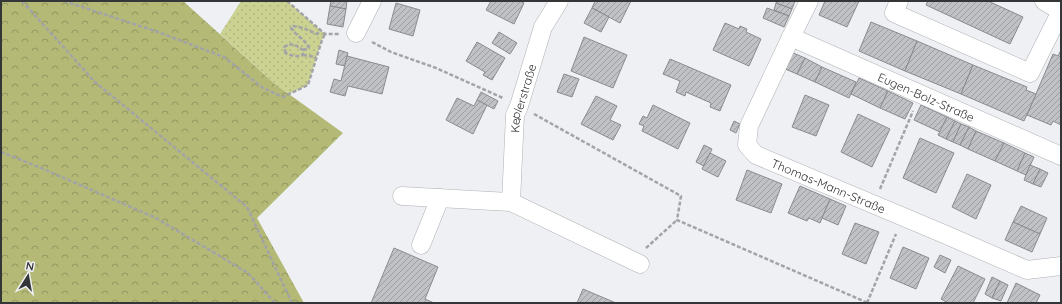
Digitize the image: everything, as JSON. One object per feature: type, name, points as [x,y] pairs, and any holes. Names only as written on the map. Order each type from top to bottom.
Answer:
[{"type":"street","points":[[351,33],[372,1]]},
{"type":"street","name":"Keplerstraße","points":[[511,202],[515,115],[543,28],[559,1]]},
{"type":"street","name":"Thomas-Mann-Straße","points":[[810,1],[791,37],[749,126],[747,145],[756,155],[903,216],[1027,270],[1061,266]]},
{"type":"street","points":[[899,1],[894,13],[1030,73],[1061,11],[1044,1]]},
{"type":"street","name":"Eugen-Bolz-Straße","points":[[791,37],[1061,156]]},
{"type":"street","points":[[402,196],[511,202],[636,262]]},
{"type":"street","points":[[422,245],[440,198]]},
{"type":"path","points":[[22,1],[95,82],[247,207],[292,303]]},
{"type":"path","points":[[64,1],[158,32],[224,57],[262,88],[283,97],[308,85],[316,57],[325,34]]},
{"type":"path","points":[[287,1],[325,34],[351,33],[391,52],[436,68],[519,106],[681,196],[677,220],[636,262]]},
{"type":"path","points":[[303,50],[309,48],[306,42],[291,28],[293,26],[303,28],[317,34],[321,31]]},
{"type":"path","points":[[303,50],[295,45],[289,44],[284,47],[285,53],[295,57],[303,55],[316,57]]},
{"type":"path","points":[[303,50],[303,55]]},
{"type":"path","points":[[873,204],[921,94]]},
{"type":"path","points":[[1,152],[156,218],[248,273],[275,303]]},
{"type":"path","points":[[677,220],[867,303],[903,216]]},
{"type":"green space","points":[[1,1],[183,1],[275,84],[343,133],[257,218],[304,303],[1,303]]},
{"type":"green space","points":[[241,1],[287,1],[325,34],[308,85],[289,94],[275,84],[220,34]]},
{"type":"building","points":[[331,1],[347,1],[346,9],[330,6]]},
{"type":"building","points":[[491,1],[520,1],[524,3],[514,24],[486,10]]},
{"type":"building","points":[[595,1],[631,1],[620,23],[592,8]]},
{"type":"building","points":[[777,1],[795,1],[792,9],[776,3]]},
{"type":"building","points":[[825,1],[859,1],[847,27],[819,15]]},
{"type":"building","points":[[928,1],[988,1],[1023,17],[1010,44],[926,5]]},
{"type":"building","points":[[396,3],[420,10],[413,36],[389,29]]},
{"type":"building","points":[[776,3],[792,9],[789,16],[774,10]]},
{"type":"building","points":[[330,6],[346,9],[343,27],[327,24]]},
{"type":"building","points":[[592,8],[609,17],[601,32],[584,23]]},
{"type":"building","points":[[767,8],[789,16],[784,27],[763,18]]},
{"type":"building","points":[[871,22],[917,41],[905,71],[859,51]]},
{"type":"building","points":[[725,23],[739,29],[740,26],[747,29],[746,32],[761,39],[749,66],[713,50]]},
{"type":"building","points":[[499,32],[517,43],[510,54],[492,43]]},
{"type":"building","points":[[584,37],[627,55],[613,88],[571,71]]},
{"type":"building","points":[[917,41],[973,65],[961,94],[905,71]]},
{"type":"building","points":[[477,42],[505,58],[492,80],[483,75],[485,72],[466,61]]},
{"type":"building","points":[[339,50],[348,53],[345,66],[336,64]]},
{"type":"building","points":[[1061,50],[1061,125],[1053,121],[1051,125],[1027,115],[1053,54],[1058,56]]},
{"type":"building","points":[[791,52],[805,58],[797,74],[783,68]]},
{"type":"building","points":[[347,56],[389,67],[382,94],[348,86],[345,96],[330,92],[334,79],[341,81]]},
{"type":"building","points":[[805,58],[822,67],[815,82],[797,74]]},
{"type":"building","points":[[670,59],[731,85],[720,111],[710,107],[711,103],[686,92],[685,96],[676,92],[680,81],[663,74]]},
{"type":"building","points":[[973,65],[1027,87],[1026,90],[1036,94],[1024,121],[961,94]]},
{"type":"building","points":[[822,67],[856,82],[849,98],[815,82]]},
{"type":"building","points":[[564,74],[579,79],[572,97],[557,92]]},
{"type":"building","points":[[859,78],[888,91],[880,108],[851,94]]},
{"type":"building","points":[[888,91],[913,103],[905,119],[880,108]]},
{"type":"building","points":[[481,92],[498,101],[494,109],[477,100]]},
{"type":"building","points":[[805,95],[829,105],[816,136],[792,127]]},
{"type":"building","points":[[596,96],[617,106],[610,120],[621,125],[613,140],[581,124]]},
{"type":"building","points":[[457,98],[474,106],[477,100],[487,105],[473,134],[446,120]]},
{"type":"building","points":[[653,105],[690,123],[678,149],[642,131],[644,126],[639,124],[643,116],[647,118]]},
{"type":"building","points":[[921,105],[947,117],[940,132],[914,120]]},
{"type":"building","points":[[858,114],[890,129],[872,167],[841,152]]},
{"type":"building","points":[[947,117],[955,121],[946,139],[938,135]]},
{"type":"building","points":[[734,121],[740,124],[736,133],[730,130]]},
{"type":"building","points":[[955,121],[961,124],[953,142],[946,139]]},
{"type":"building","points":[[961,124],[969,127],[960,145],[953,142]]},
{"type":"building","points":[[969,127],[976,131],[968,149],[960,145]]},
{"type":"building","points":[[976,131],[1004,143],[995,161],[968,149]]},
{"type":"building","points":[[920,138],[954,153],[936,193],[903,178]]},
{"type":"building","points":[[1004,143],[1025,153],[1017,171],[995,161]]},
{"type":"building","points":[[704,145],[712,149],[704,166],[696,162]]},
{"type":"building","points":[[710,153],[726,161],[718,177],[702,169]]},
{"type":"building","points":[[1025,153],[1034,157],[1026,175],[1017,171]]},
{"type":"building","points":[[1030,165],[1040,169],[1033,184],[1024,180]]},
{"type":"building","points":[[1040,169],[1048,173],[1041,187],[1033,184]]},
{"type":"building","points":[[747,170],[782,184],[771,213],[736,200]]},
{"type":"building","points":[[967,174],[991,185],[976,219],[952,207]]},
{"type":"building","points":[[800,186],[830,199],[820,223],[809,218],[807,221],[788,213]]},
{"type":"building","points":[[830,199],[846,206],[838,225],[822,218]]},
{"type":"building","points":[[1021,206],[1047,218],[1040,234],[1013,222]]},
{"type":"building","points":[[1013,222],[1040,234],[1032,252],[1005,240]]},
{"type":"building","points":[[855,223],[879,232],[866,264],[842,254]]},
{"type":"building","points":[[903,247],[929,258],[916,289],[890,278]]},
{"type":"building","points":[[394,248],[438,267],[425,299],[434,303],[371,303]]},
{"type":"building","points":[[940,255],[951,260],[945,273],[934,267]]},
{"type":"building","points":[[958,266],[985,279],[973,303],[948,303],[941,299]]},
{"type":"building","points":[[992,277],[1000,281],[992,298],[985,294]]},
{"type":"building","points":[[1000,281],[1008,285],[1001,301],[992,298]]},
{"type":"building","points":[[1016,283],[1040,295],[1036,303],[1007,303]]},
{"type":"building","points":[[583,289],[616,303],[577,303]]}]
